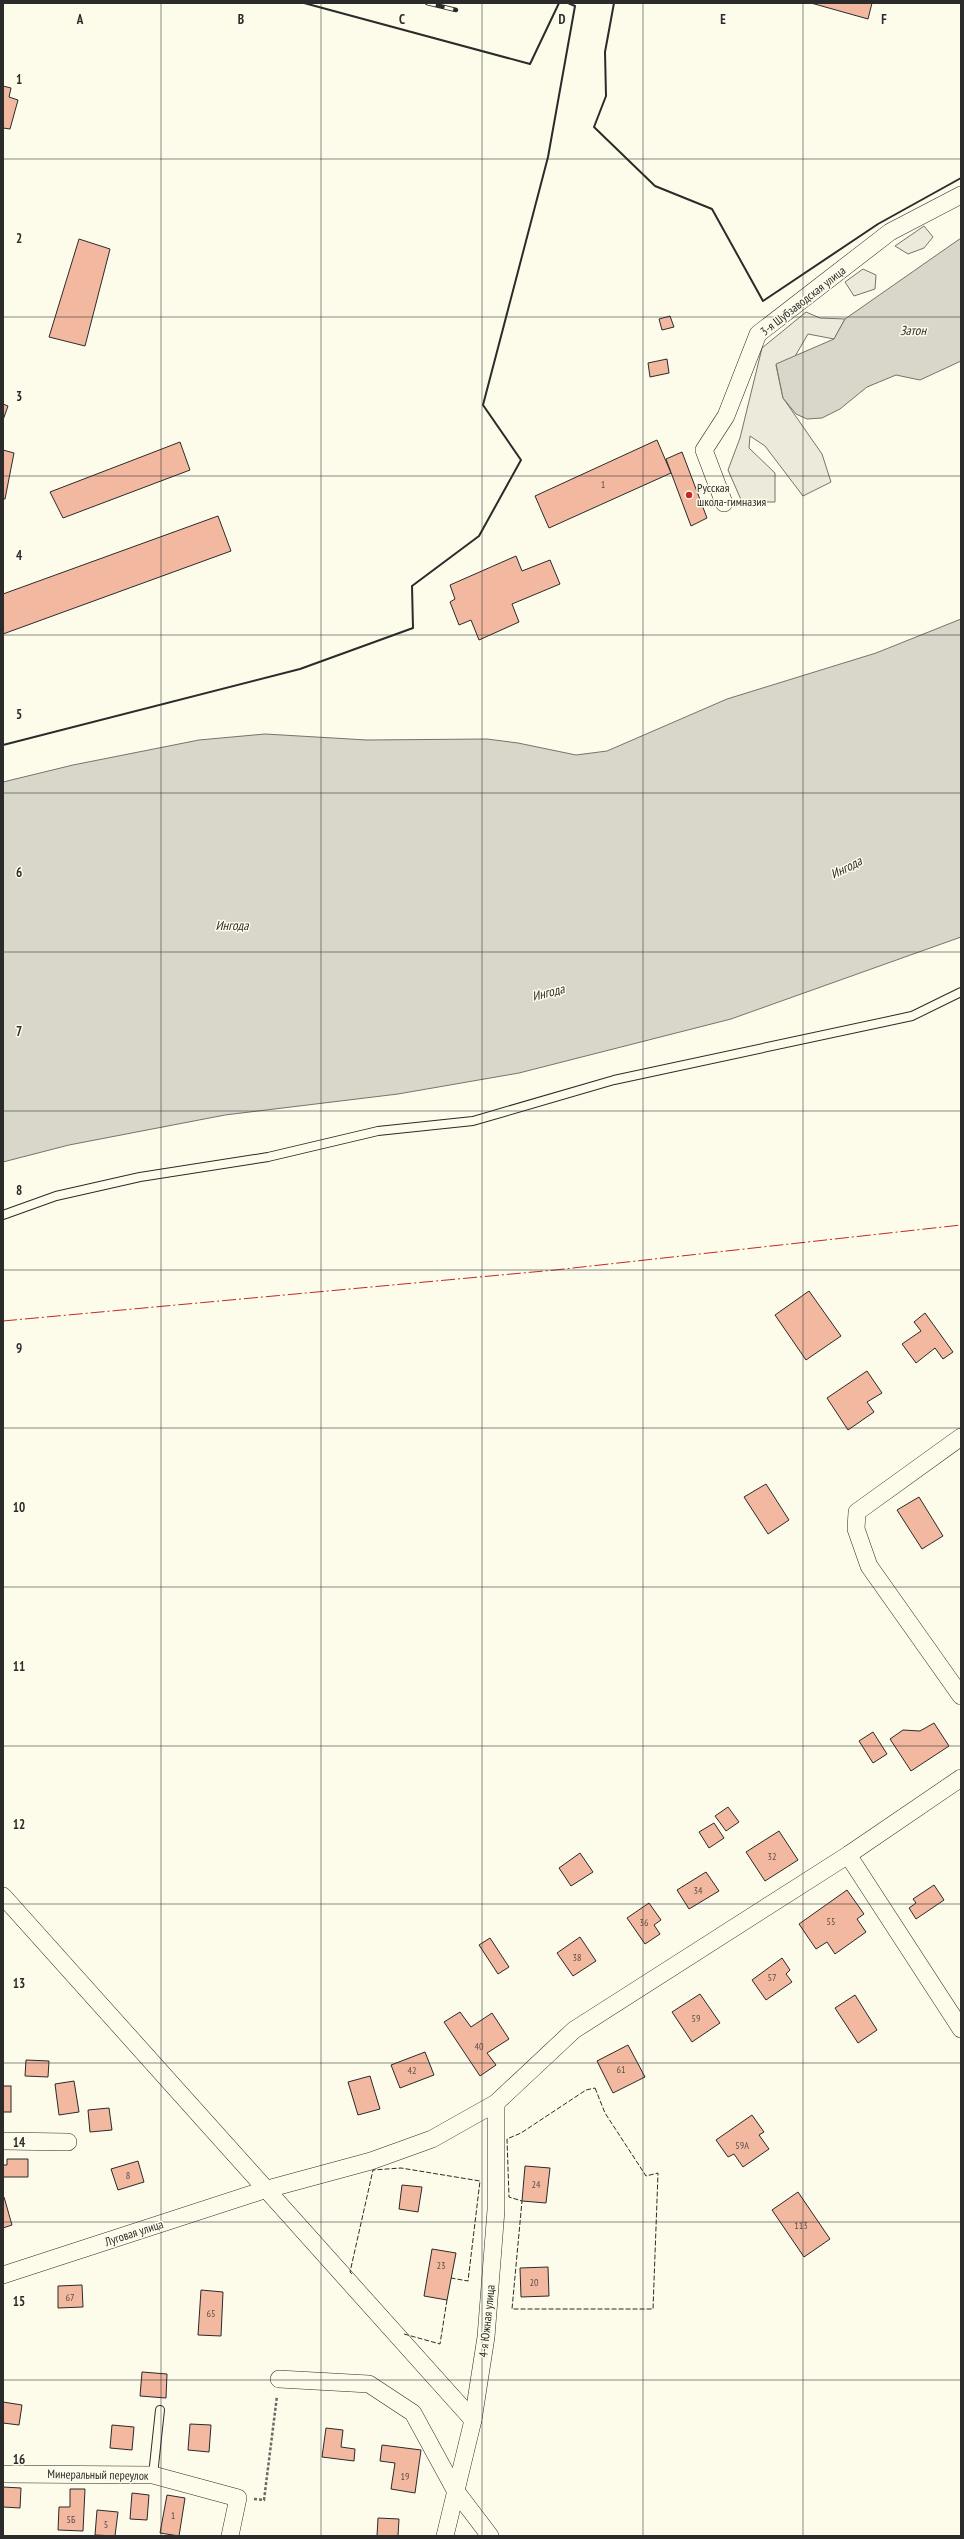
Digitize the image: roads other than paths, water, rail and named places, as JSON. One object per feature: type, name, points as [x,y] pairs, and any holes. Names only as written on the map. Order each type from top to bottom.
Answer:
[{"type":"street","name":"3-я Шубзаводская улица","points":[[724,503],[704,450],[726,416],[758,334],[890,232],[961,195]]},
{"type":"street","points":[[961,1437],[857,1512],[856,1529],[869,1566],[961,1696]]},
{"type":"street","name":"Луговая улица","points":[[3,2276],[264,2190],[371,2161],[432,2139],[496,2103],[574,2030],[848,1855],[961,1778]]},
{"type":"street","points":[[848,1855],[961,2030]]},
{"type":"street","points":[[3,1896],[264,2190],[473,2420]]},
{"type":"street","name":"4-я Южная улица","points":[[446,2536],[455,2490],[473,2420],[486,2337],[496,2210],[496,2103]]},
{"type":"street","points":[[3,2141],[68,2142]]},
{"type":"street","points":[[279,2379],[369,2384],[413,2413],[455,2490],[490,2536]]},
{"type":"street","name":"Минеральный переулок","points":[[3,2474],[153,2475],[238,2498],[230,2536]]},
{"type":"lane","points":[[3,1215],[56,1196],[140,1178],[268,1157],[378,1131],[473,1121],[614,1080],[912,1016],[961,992]]},
{"type":"lane","points":[[153,2475],[160,2410]]},
{"type":"water","name":"Затон","points":[[961,238],[961,361],[920,380],[896,375],[867,387],[840,409],[822,418],[807,419],[796,414],[783,398],[776,364],[834,339],[845,319]]},
{"type":"water","name":"Ингода","points":[[961,619],[961,937],[731,1019],[519,1073],[398,1094],[225,1115],[69,1145],[3,1162],[3,782],[73,765],[199,740],[265,734],[367,740],[487,739],[518,743],[576,755],[607,751],[727,699],[876,653]]},
{"type":"railway","points":[[427,3],[456,10]]},
{"type":"place","name":"Русская школа-гимназия","points":[[689,495]]}]
